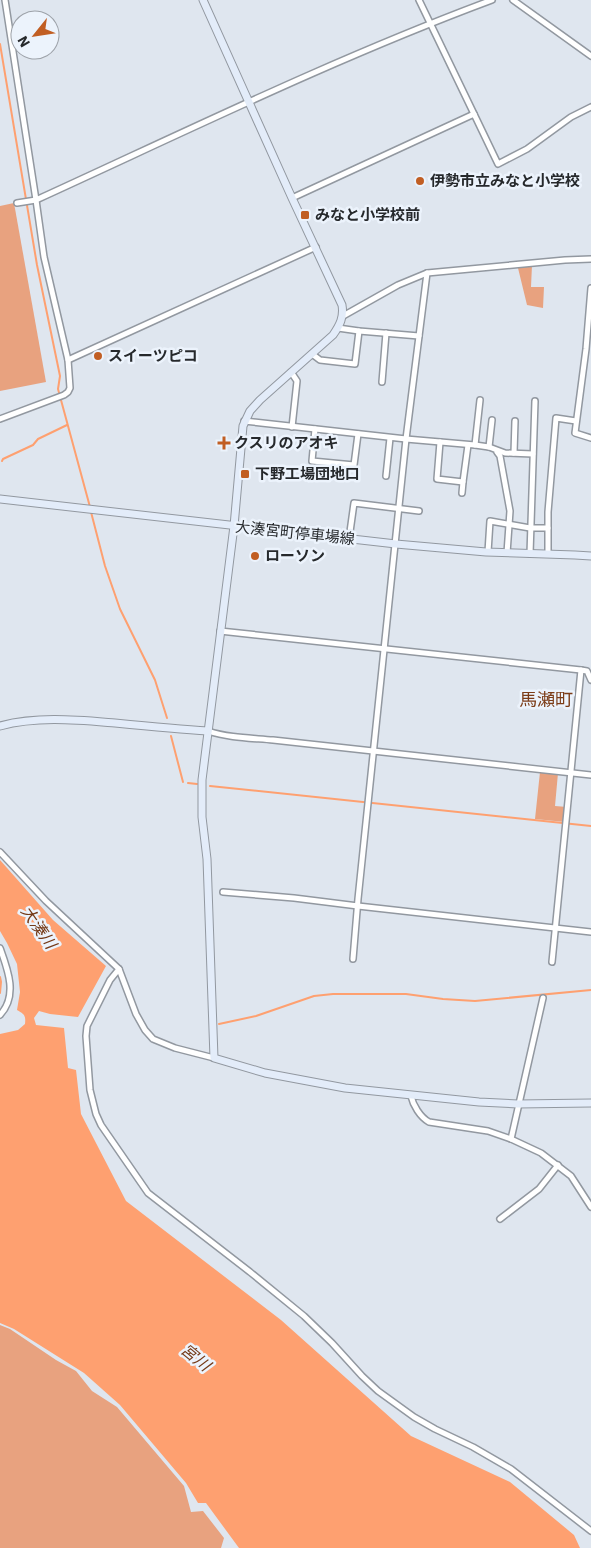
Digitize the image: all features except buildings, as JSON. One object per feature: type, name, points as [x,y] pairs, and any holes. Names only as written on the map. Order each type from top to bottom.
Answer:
[{"type":"street","points":[[0,419],[64,395],[70,388],[68,360],[44,257],[5,0]]},
{"type":"street","points":[[203,0],[342,305],[343,316],[333,335],[260,400],[244,421],[242,431],[234,526],[201,799],[207,859],[214,1058]]},
{"type":"street","points":[[419,0],[498,164],[527,149],[571,117],[591,107]]},
{"type":"street","points":[[18,203],[36,200],[342,60],[430,23],[492,0]]},
{"type":"street","points":[[513,0],[591,56]]},
{"type":"street","points":[[292,198],[474,114]]},
{"type":"street","points":[[68,360],[316,247]]},
{"type":"street","points":[[343,316],[398,285],[426,274],[564,260],[591,260]]},
{"type":"street","points":[[353,959],[406,440],[426,274]]},
{"type":"street","points":[[591,288],[586,349],[575,433],[591,438]]},
{"type":"street","points":[[338,328],[419,336]]},
{"type":"street","points":[[312,354],[320,360],[355,364],[359,331]]},
{"type":"street","points":[[382,382],[386,333]]},
{"type":"street","points":[[291,372],[297,380],[292,426]]},
{"type":"street","points":[[475,445],[480,400]]},
{"type":"street","points":[[530,554],[535,401]]},
{"type":"street","points":[[548,554],[548,528],[556,418],[576,421]]},
{"type":"street","points":[[489,447],[492,420]]},
{"type":"street","points":[[244,421],[406,440],[475,445],[489,447],[498,452],[533,454]]},
{"type":"street","points":[[514,453],[515,421]]},
{"type":"street","points":[[315,429],[312,461],[354,465],[358,434]]},
{"type":"street","points":[[386,476],[390,438]]},
{"type":"street","points":[[440,442],[437,479],[463,482]]},
{"type":"street","points":[[462,493],[468,445]]},
{"type":"street","points":[[498,452],[510,511],[507,553]]},
{"type":"street","name":"大湊宮町停車場線","points":[[0,499],[396,544],[488,552],[591,556]]},
{"type":"street","points":[[350,539],[354,503],[419,511]]},
{"type":"street","points":[[488,552],[490,521],[530,528],[548,528]]},
{"type":"street","points":[[220,631],[584,671],[591,666]]},
{"type":"street","points":[[584,671],[591,680]]},
{"type":"street","points":[[552,962],[571,773],[584,671]]},
{"type":"street","points":[[0,726],[49,719],[208,731],[246,738],[591,776]]},
{"type":"street","points":[[0,852],[46,901],[119,969],[136,1014],[145,1030],[153,1039],[175,1048],[265,1073],[329,1085],[411,1096],[518,1104],[591,1103]]},
{"type":"street","points":[[223,892],[294,898],[591,932]]},
{"type":"street","points":[[0,948],[10,981],[10,992],[6,1008],[0,1015]]},
{"type":"street","points":[[119,969],[110,980],[87,1026],[90,1090],[101,1125],[148,1193],[297,1311],[332,1343],[378,1391],[414,1417],[511,1469],[591,1531]]},
{"type":"street","points":[[511,1139],[543,998]]},
{"type":"street","points":[[411,1096],[423,1119],[428,1122],[488,1131],[511,1139],[541,1154],[571,1176],[591,1207]]},
{"type":"street","points":[[500,1219],[538,1188],[558,1165]]},
{"type":"shaded area","points":[[14,203],[46,382],[0,391],[0,206]]},
{"type":"shaded area","points":[[532,265],[531,287],[544,287],[543,308],[527,305],[518,268]]},
{"type":"shaded area","points":[[540,772],[558,773],[555,806],[567,807],[565,822],[535,819]]},
{"type":"shaded area","points":[[0,1325],[10,1329],[76,1371],[92,1391],[117,1407],[184,1486],[191,1512],[203,1511],[224,1538],[221,1548],[0,1548]]},
{"type":"water","points":[[0,860],[53,920],[106,966],[78,1017],[39,1011],[34,1018],[36,1025],[64,1028],[68,1068],[76,1070],[81,1114],[126,1201],[281,1320],[411,1436],[510,1482],[574,1535],[580,1548],[239,1548],[206,1503],[198,1503],[186,1483],[120,1405],[84,1373],[14,1329],[0,1323],[0,1034],[18,1030],[25,1024],[25,1019],[24,1015],[17,1010],[20,992],[17,964],[0,931]]},
{"type":"waterway","points":[[0,44],[37,265],[60,376],[58,389],[90,507]]},
{"type":"waterway","points":[[2,461],[33,445],[38,439],[67,425]]},
{"type":"waterway","points":[[91,512],[105,566],[120,609],[155,680],[167,718]]},
{"type":"waterway","points":[[171,736],[183,782]]},
{"type":"waterway","points":[[188,783],[197,784]]},
{"type":"waterway","points":[[210,786],[591,826]]},
{"type":"waterway","points":[[0,977],[0,993]]},
{"type":"waterway","points":[[219,1024],[256,1016],[314,996],[333,994],[406,994],[475,1001],[591,990]]},
{"type":"place","name":"伊勢市立みなと小学校","points":[[420,181]]},
{"type":"place","name":"みなと小学校前","points":[[305,215]]},
{"type":"place","name":"スイーツピコ","points":[[98,356]]},
{"type":"place","name":"クスリのアオキ","points":[[224,443]]},
{"type":"place","name":"下野工場団地口","points":[[245,474]]},
{"type":"place","name":"ローソン","points":[[255,556]]},
{"type":"district","name":"馬瀬町","points":[[546,700]]},
{"type":"water label","name":"大湊川","points":[[39,927]]},
{"type":"water label","name":"宮川","points":[[196,1357]]}]
